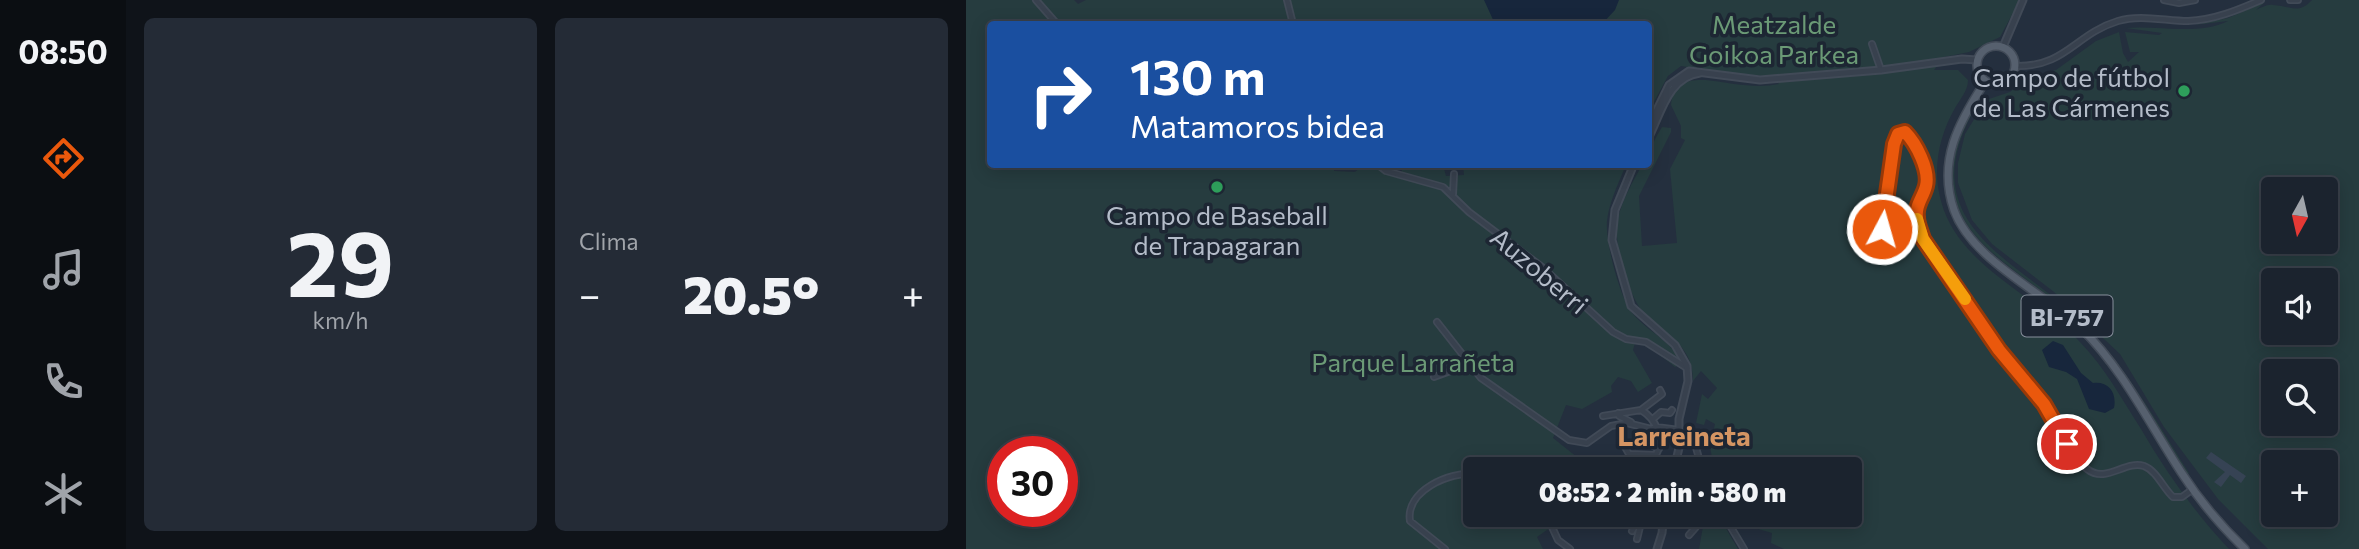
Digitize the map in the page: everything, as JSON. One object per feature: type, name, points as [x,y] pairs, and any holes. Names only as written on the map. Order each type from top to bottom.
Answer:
[{"type":"main road","points":[[2003,47],[2012,54],[2016,66],[2008,81],[1997,85],[1985,82],[1978,72],[1977,60],[1984,50],[2003,47]]},
{"type":"main road","name":"BI-757","points":[[1985,82],[1958,127],[1950,148],[1948,179],[1955,213],[1963,228],[1983,251],[2060,309],[2098,347],[2133,394],[2193,489],[2245,549]]},
{"type":"street","points":[[1036,0],[1054,21]]},
{"type":"street","points":[[1287,0],[1292,21]]},
{"type":"street","points":[[2003,47],[2023,0]]},
{"type":"street","points":[[2164,0],[2179,3],[2196,0]]},
{"type":"street","points":[[2016,66],[2032,66],[2053,60],[2093,32],[2120,20],[2204,19],[2261,0]]},
{"type":"street","points":[[2290,0],[2298,0]]},
{"type":"street","points":[[1872,44],[1881,70]]},
{"type":"street","points":[[1652,119],[1663,94],[1674,79],[1689,71],[1760,80],[1881,70],[1962,59],[1977,60]]},
{"type":"street","points":[[1652,131],[1677,83],[1693,74],[1710,73]]},
{"type":"street","points":[[1879,258],[1889,170],[1896,138],[1902,131],[1907,133],[1914,145],[1927,175],[1924,192],[1918,203],[1917,218],[1923,239],[1999,350],[2044,404],[2078,459],[2088,470],[2096,473],[2113,473],[2133,465],[2143,466],[2151,471],[2173,497],[2182,497],[2193,489]]},
{"type":"street","name":"Auzoberri","points":[[1382,168],[1443,187],[1469,212],[1509,240],[1613,332],[1629,340],[1646,342],[1687,368]]},
{"type":"street","points":[[1632,168],[1615,210],[1611,233],[1627,296],[1639,315],[1675,345],[1687,368],[1687,386],[1676,457]]},
{"type":"street","points":[[1452,195],[1454,174]]},
{"type":"street","points":[[1437,322],[1468,365],[1489,385],[1566,438],[1587,443],[1611,426],[1633,423]]},
{"type":"street","points":[[1434,377],[1468,365]]},
{"type":"street","points":[[1603,416],[1641,410],[1662,394],[1660,390]]},
{"type":"street","points":[[1625,447],[1629,454],[1636,456],[1653,456],[1659,449],[1660,437],[1654,418],[1641,410]]},
{"type":"street","points":[[1654,418],[1661,412],[1670,413],[1672,410]]},
{"type":"street","points":[[1618,413],[1633,423],[1651,429],[1656,427],[1679,430]]},
{"type":"street","points":[[1679,440],[1693,441],[1699,457]]},
{"type":"street","points":[[1647,443],[1659,449]]},
{"type":"street","points":[[1445,549],[1410,521],[1410,507],[1419,495],[1449,475],[1463,474]]},
{"type":"street","points":[[1552,527],[1558,540],[1570,549]]},
{"type":"street","points":[[1632,531],[1635,527]]},
{"type":"street","points":[[1637,538],[1640,527]]},
{"type":"street","points":[[1657,549],[1663,527]]},
{"type":"street","points":[[1689,535],[1696,527]]},
{"type":"street","points":[[1731,527],[1744,549]]},
{"type":"green space","points":[[966,0],[1074,0],[1078,4],[1086,0],[2020,0],[2000,37],[1969,52],[1944,57],[1934,70],[1958,70],[1968,80],[1941,141],[1937,177],[1941,201],[1950,224],[1981,262],[2062,325],[2089,352],[2113,384],[2182,492],[2229,549],[1784,549],[1771,543],[1772,533],[1752,527],[1862,527],[1862,457],[1712,457],[1710,446],[1715,424],[1706,419],[1704,425],[1696,423],[1702,394],[1708,399],[1717,388],[1701,371],[1693,381],[1692,369],[1685,352],[1673,338],[1649,319],[1635,299],[1620,257],[1618,219],[1640,168],[1652,168],[1652,147],[1659,132],[1662,127],[1671,128],[1639,196],[1642,246],[1677,243],[1670,169],[1685,140],[1681,138],[1681,126],[1671,105],[1674,94],[1686,82],[1695,80],[1751,86],[1779,84],[1769,76],[1681,66],[1668,76],[1652,105],[1652,21],[987,21],[987,168],[1334,168],[1334,171],[1355,172],[1360,168],[1378,168],[1401,178],[1402,169],[1412,168],[1444,168],[1446,176],[1464,175],[1463,168],[1625,168],[1612,199],[1607,221],[1614,269],[1623,296],[1633,314],[1672,348],[1682,363],[1675,367],[1650,347],[1635,343],[1633,350],[1652,383],[1638,392],[1631,381],[1618,377],[1611,386],[1612,392],[1582,409],[1566,405],[1553,438],[1577,457],[1463,457],[1463,527],[1551,527],[1537,537],[1543,549],[966,549]]},
{"type":"green space","points":[[2312,0],[2359,0],[2359,549],[2268,549],[2218,499],[2164,427],[2120,354],[2054,292],[1992,244],[1972,220],[1958,183],[1958,163],[1965,134],[1986,100],[2010,92],[2026,79],[2056,70],[2096,41],[2119,32],[2123,53],[2128,62],[2139,52],[2130,52],[2125,32],[2162,33],[2126,28],[2204,28],[2228,21],[2194,25],[2228,18],[2265,2],[2256,10],[2269,5],[2303,7]]},
{"type":"green space","points":[[1970,113],[1972,114],[1957,154],[1955,187],[1965,215],[1984,240],[2089,329],[2119,366],[2063,308],[1981,243],[1966,223],[1956,202],[1951,176],[1954,147]]},
{"type":"green space","points":[[2125,375],[2142,399],[2189,473],[2187,475]]},
{"type":"green space","points":[[1703,527],[1725,527],[1738,549],[1699,549]]},
{"type":"water","points":[[1484,0],[1619,0],[1615,10],[1605,21],[1494,21]]},
{"type":"water","points":[[2053,341],[2063,345],[2081,373],[2093,383],[2103,384],[2111,389],[2114,408],[2105,413],[2089,409],[2077,379],[2066,372],[2049,367],[2042,350]]},
{"type":"building","points":[[2211,452],[2246,476],[2241,483],[2230,475],[2221,487],[2214,482],[2225,472],[2206,458]]},
{"type":"slow traffic","points":[[1917,219],[1923,239],[1965,299]]},
{"type":"place","name":"Campo de fútbol de Las Cármenes","points":[[2184,91]]},
{"type":"place","name":"Campo de Baseball de Trapagaran","points":[[1217,187]]},
{"type":"district","name":"Larreineta","points":[[1684,435]]},
{"type":"route","points":[[1882,229],[1894,144],[1902,131],[1907,133],[1914,145],[1927,175],[1927,184],[1918,203],[1917,218],[1923,239],[1999,350],[2044,404],[2067,444]]},
{"type":"park label","name":"Meatzalde Goikoa Parkea","points":[[1774,38]]},
{"type":"park label","name":"Parque Larrañeta","points":[[1413,361]]}]
